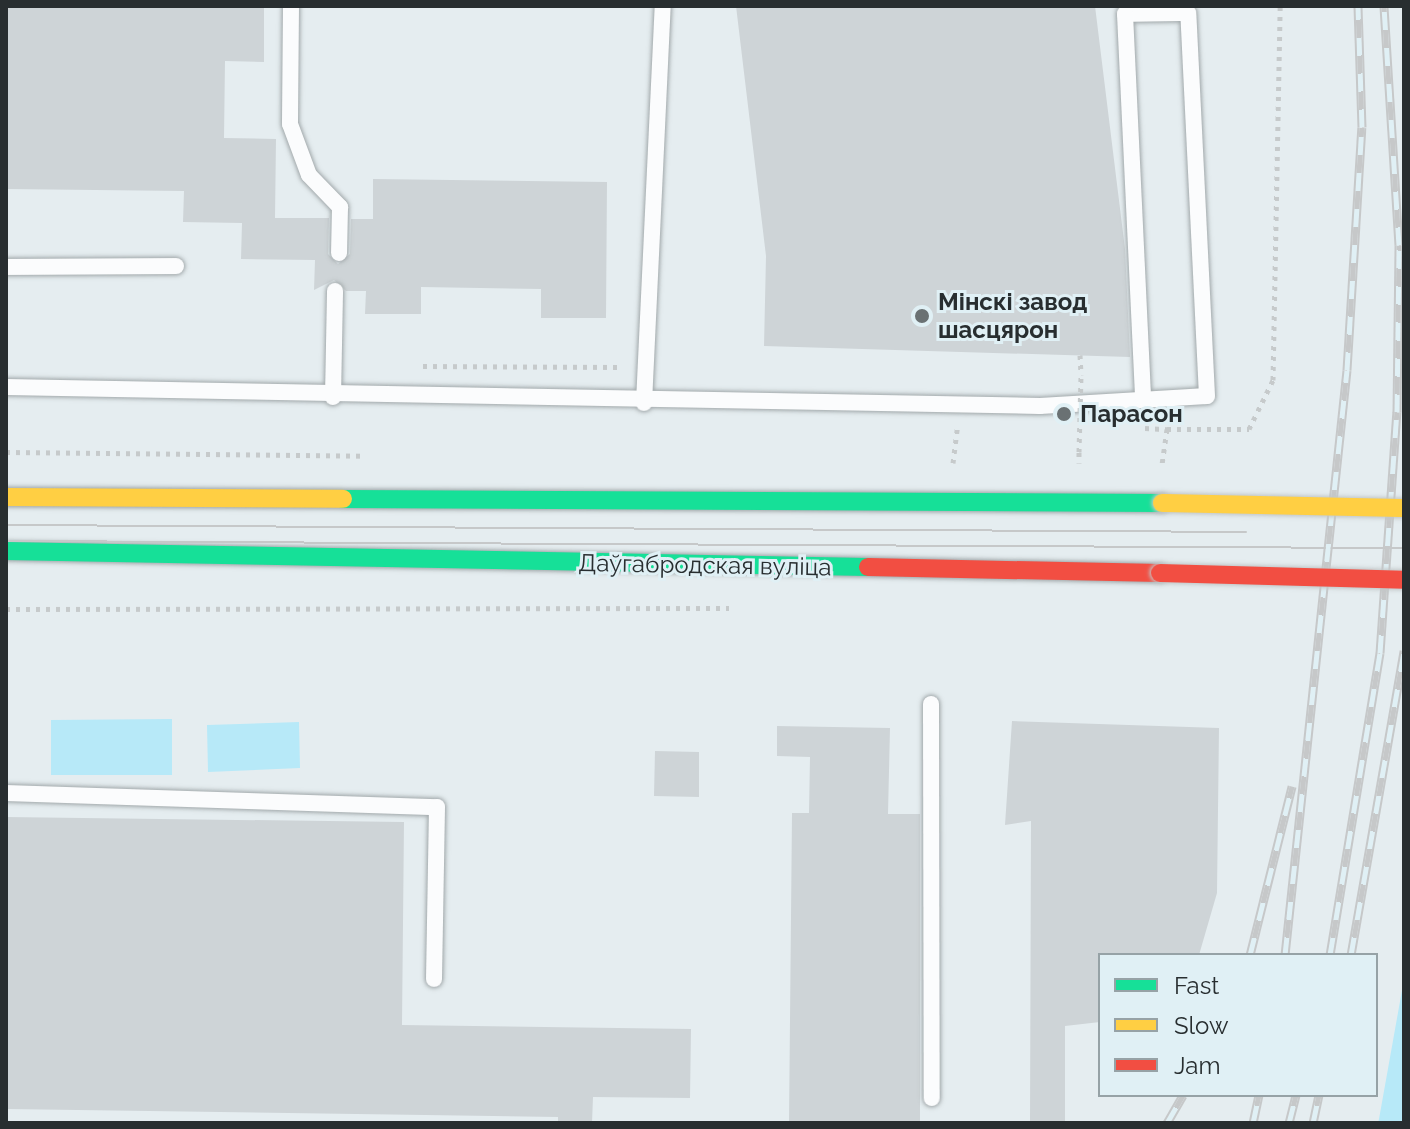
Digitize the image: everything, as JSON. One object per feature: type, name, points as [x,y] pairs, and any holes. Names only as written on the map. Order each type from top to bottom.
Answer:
[{"type":"main road","points":[[6,497],[1162,503],[1404,508]]},
{"type":"main road","name":"Даўгабродская вуліца","points":[[6,551],[1404,580]]},
{"type":"lane","points":[[291,6],[290,124],[309,175],[340,207],[339,253]]},
{"type":"lane","points":[[644,403],[663,6]]},
{"type":"lane","points":[[6,387],[644,403],[1109,406],[1143,398],[1207,396],[1188,13],[1125,14],[1143,398]]},
{"type":"lane","points":[[6,267],[176,266]]},
{"type":"lane","points":[[333,397],[335,291]]},
{"type":"lane","points":[[931,704],[932,1098]]},
{"type":"lane","points":[[6,793],[437,807],[434,979]]},
{"type":"path","points":[[1109,406],[1121,426],[1249,429],[1273,380],[1280,6]]},
{"type":"path","points":[[1079,464],[1080,355]]},
{"type":"path","points":[[1163,468],[1167,429]]},
{"type":"path","points":[[6,609],[748,608]]},
{"type":"shaded area","points":[[172,719],[172,775],[51,775],[51,720]]},
{"type":"shaded area","points":[[299,722],[300,768],[208,772],[207,725]]},
{"type":"shaded area","points":[[1404,979],[1404,1123],[1378,1123],[1379,1119]]},
{"type":"building","points":[[6,6],[264,6],[264,62],[225,61],[224,138],[276,139],[275,218],[329,218],[328,254],[338,264],[350,254],[351,219],[373,219],[373,179],[607,182],[606,318],[541,318],[541,289],[421,287],[421,314],[365,314],[366,291],[346,291],[334,280],[314,290],[315,260],[241,259],[242,223],[183,222],[184,191],[6,189]]},
{"type":"building","points":[[736,6],[1095,6],[1125,249],[1130,357],[764,346],[766,256]]},
{"type":"building","points":[[1012,721],[1219,728],[1217,893],[1200,953],[1098,953],[1098,1022],[1065,1026],[1065,1123],[1030,1123],[1031,821],[1005,825]]},
{"type":"building","points":[[777,726],[890,728],[888,814],[920,814],[920,1123],[789,1123],[792,813],[809,813],[810,757],[777,756]]},
{"type":"building","points":[[655,751],[699,752],[699,797],[654,796]]},
{"type":"building","points":[[6,817],[404,822],[402,1025],[691,1029],[690,1098],[593,1097],[592,1123],[558,1123],[558,1117],[6,1109]]},
{"type":"tram line","points":[[6,525],[1246,532]]},
{"type":"tram line","points":[[6,541],[1404,548]]},
{"type":"railway","points":[[1285,953],[1347,370],[1362,127],[1358,6]]},
{"type":"railway","points":[[1330,953],[1380,653],[1397,412],[1399,245],[1384,6]]},
{"type":"railway","points":[[1351,953],[1404,651]]},
{"type":"railway","points":[[1250,953],[1292,786]]},
{"type":"railway","points":[[1167,1123],[1182,1097]]},
{"type":"railway","points":[[1253,1123],[1259,1097]]},
{"type":"railway","points":[[1289,1123],[1296,1097]]},
{"type":"railway","points":[[1313,1123],[1319,1097]]},
{"type":"traffic: fast","points":[[343,499],[1162,503]]},
{"type":"traffic: fast","points":[[6,551],[868,567]]},
{"type":"traffic: slow","points":[[6,497],[343,499]]},
{"type":"traffic: slow","points":[[1162,503],[1404,508]]},
{"type":"traffic: jam","points":[[868,567],[1160,573]]},
{"type":"traffic: jam","points":[[1160,573],[1404,580]]},
{"type":"place","name":"Мінскі завод шасцярон","points":[[922,316]]},
{"type":"place","name":"Парасон","points":[[1064,414]]}]
